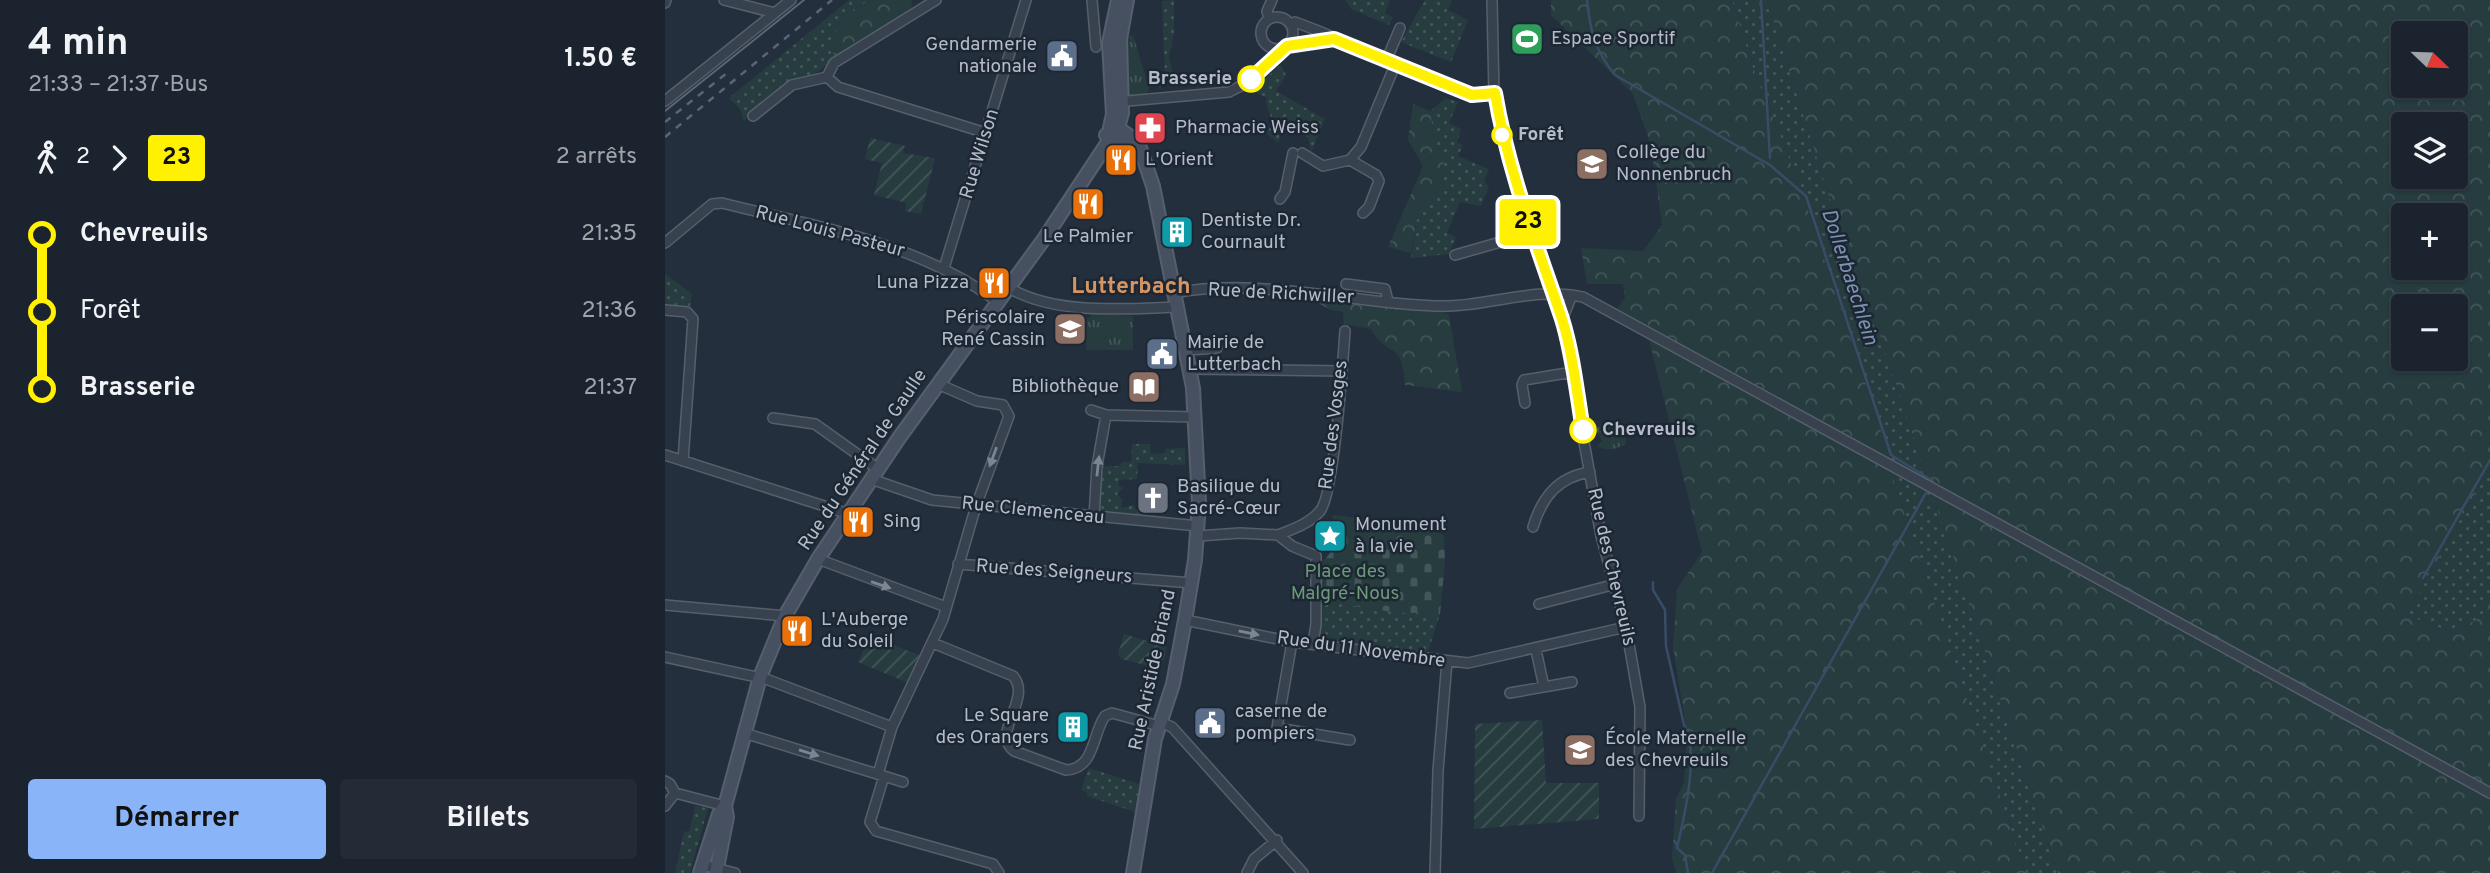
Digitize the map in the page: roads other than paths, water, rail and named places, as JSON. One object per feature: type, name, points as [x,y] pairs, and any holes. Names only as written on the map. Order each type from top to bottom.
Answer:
[{"type":"main road","points":[[1117,102],[1109,43],[1118,0]]},
{"type":"main road","points":[[1112,131],[1117,102],[1119,52],[1128,0]]},
{"type":"main road","name":"Rue Aristide Briand","points":[[1112,131],[1141,154],[1153,186],[1190,369],[1195,418],[1198,531],[1192,583],[1174,678],[1159,724],[1133,873]]},
{"type":"main road","name":"Rue du Général de Gaulle","points":[[702,869],[719,814],[725,806],[760,677],[785,616],[846,513],[1009,288],[1112,131]]},
{"type":"main road","name":"Rue du Général de Gaulle","points":[[716,871],[727,817],[725,806]]},
{"type":"street","points":[[724,0],[772,16]]},
{"type":"street","points":[[665,101],[792,0]]},
{"type":"street","points":[[827,77],[834,63],[936,0]]},
{"type":"street","name":"Rue Wilson","points":[[944,268],[1026,0]]},
{"type":"street","points":[[1092,0],[1096,47]]},
{"type":"street","points":[[1266,66],[1261,31],[1269,19],[1267,11],[1272,0]]},
{"type":"street","name":"Rue des Chevreuils","points":[[1492,0],[1495,93],[1502,134],[1550,292],[1562,320],[1601,536],[1626,627],[1640,708],[1640,816]]},
{"type":"street","points":[[1269,19],[1284,18],[1291,24]]},
{"type":"street","points":[[1291,24],[1295,22],[1308,27],[1472,95],[1495,93]]},
{"type":"street","points":[[1288,45],[1291,24]]},
{"type":"street","points":[[1117,102],[1216,96],[1243,85],[1308,27]]},
{"type":"street","points":[[1280,199],[1285,192],[1297,153],[1323,166],[1350,160],[1361,147],[1391,63],[1400,28]]},
{"type":"street","points":[[1263,41],[1273,49],[1334,39]]},
{"type":"street","points":[[753,116],[792,85],[827,77]]},
{"type":"street","points":[[827,77],[838,87],[986,133]]},
{"type":"street","points":[[1350,160],[1376,175],[1379,181],[1369,207],[1363,214]]},
{"type":"street","name":"Rue Louis Pasteur","points":[[665,243],[712,204],[722,203],[900,248],[944,268],[998,302]]},
{"type":"street","points":[[1455,255],[1532,233]]},
{"type":"street","name":"Rue de Richwiller","points":[[1346,284],[1385,289],[1388,301]]},
{"type":"street","points":[[1009,288],[1020,294],[1064,305],[1176,307]]},
{"type":"street","name":"Rue de Richwiller","points":[[1174,293],[1203,289],[1299,291],[1450,306],[1550,292],[1572,295],[1597,304],[2490,793]]},
{"type":"street","points":[[1562,320],[1572,295]]},
{"type":"street","points":[[665,310],[687,312],[693,319],[684,461]]},
{"type":"street","name":"Rue des Vosges","points":[[1278,535],[1308,522],[1325,504],[1334,453],[1345,331]]},
{"type":"street","points":[[1186,350],[1217,348]]},
{"type":"street","points":[[1190,369],[1342,371]]},
{"type":"street","points":[[1525,403],[1522,385],[1524,380],[1573,372]]},
{"type":"street","points":[[938,384],[952,393],[1003,405],[1008,409],[1009,416],[976,506],[933,643],[892,727],[870,822],[876,831],[993,864],[999,873]]},
{"type":"street","points":[[1091,410],[1106,415],[1195,418]]},
{"type":"street","points":[[1094,518],[1097,466],[1106,415]]},
{"type":"street","name":"Rue Clemenceau","points":[[773,418],[815,424],[874,474],[932,500],[1198,531],[1278,535]]},
{"type":"street","points":[[665,455],[846,513]]},
{"type":"street","points":[[1533,527],[1547,494],[1566,478],[1590,472]]},
{"type":"street","points":[[1278,535],[1292,546],[1316,556],[1316,624],[1313,644]]},
{"type":"street","points":[[818,559],[946,607]]},
{"type":"street","name":"Rue des Seigneurs","points":[[958,564],[1192,583]]},
{"type":"street","points":[[1539,604],[1616,584]]},
{"type":"street","points":[[665,606],[785,616]]},
{"type":"street","name":"Rue du 11 Novembre","points":[[1185,620],[1291,642],[1481,663],[1626,627]]},
{"type":"street","points":[[1291,642],[1277,728],[1350,740]]},
{"type":"street","points":[[933,643],[1013,676],[1019,683],[1020,694],[1006,735],[1007,742],[1014,751],[1066,770],[1075,769],[1087,760],[1105,716],[1112,713],[1172,727],[1303,873]]},
{"type":"street","points":[[1536,650],[1544,687]]},
{"type":"street","points":[[665,657],[760,677],[892,727]]},
{"type":"street","points":[[1435,873],[1438,771],[1447,661]]},
{"type":"street","points":[[1510,694],[1572,682]]},
{"type":"street","points":[[744,733],[903,782]]},
{"type":"street","points":[[665,781],[675,793],[725,806]]},
{"type":"street","points":[[665,806],[675,793]]},
{"type":"street","points":[[1247,873],[1254,859],[1276,840]]},
{"type":"street","points":[[702,869],[735,873]]},
{"type":"waterway","name":"Dollerbaechlein","points":[[1587,0],[1595,40],[1615,75],[1770,165],[1806,196],[1891,455],[1933,481],[1932,484]]},
{"type":"waterway","points":[[1761,0],[1770,158]]},
{"type":"waterway","points":[[2423,578],[2490,460]]},
{"type":"waterway","name":"Dollerbaechlein","points":[[1712,873],[1927,491]]},
{"type":"waterway","points":[[1653,582],[1653,590],[1665,610],[1666,646],[1691,751],[1689,785],[1677,848],[1685,855],[1688,873]]},
{"type":"tram line","points":[[665,111],[804,0]]},
{"type":"railway","points":[[665,137],[832,0]]},
{"type":"railway","points":[[665,122],[727,73]]},
{"type":"place","name":"Espace Sportif","points":[[1527,39]]},
{"type":"place","name":"Gendarmerie nationale","points":[[1062,56]]},
{"type":"place","name":"Brasserie","points":[[1251,79]]},
{"type":"place","name":"Pharmacie Weiss","points":[[1150,128]]},
{"type":"place","name":"Forêt","points":[[1502,135]]},
{"type":"place","name":"L'Orient","points":[[1121,160]]},
{"type":"place","name":"Collège du Nonnenbruch","points":[[1592,164]]},
{"type":"place","name":"Le Palmier","points":[[1088,204]]},
{"type":"place","name":"Dentiste Dr. Cournault","points":[[1177,232]]},
{"type":"place","name":"Luna Pizza","points":[[994,283]]},
{"type":"place","name":"Périscolaire René Cassin","points":[[1070,329]]},
{"type":"place","name":"Mairie de Lutterbach","points":[[1162,354]]},
{"type":"place","name":"Bibliothèque","points":[[1144,387]]},
{"type":"place","name":"Chevreuils","points":[[1583,430]]},
{"type":"place","name":"Basilique du Sacré-Cœur","points":[[1153,498]]},
{"type":"place","name":"Sing","points":[[858,522]]},
{"type":"place","name":"Monument à la vie","points":[[1330,536]]},
{"type":"place","name":"L'Auberge du Soleil","points":[[797,631]]},
{"type":"place","name":"caserne de pompiers","points":[[1210,723]]},
{"type":"place","name":"Le Square des Orangers","points":[[1073,727]]},
{"type":"place","name":"École Maternelle des Chevreuils","points":[[1580,750]]},
{"type":"district","name":"Lutterbach","points":[[1131,287]]},
{"type":"park label","name":"Place des Malgré-Nous","points":[[1345,583]]}]
